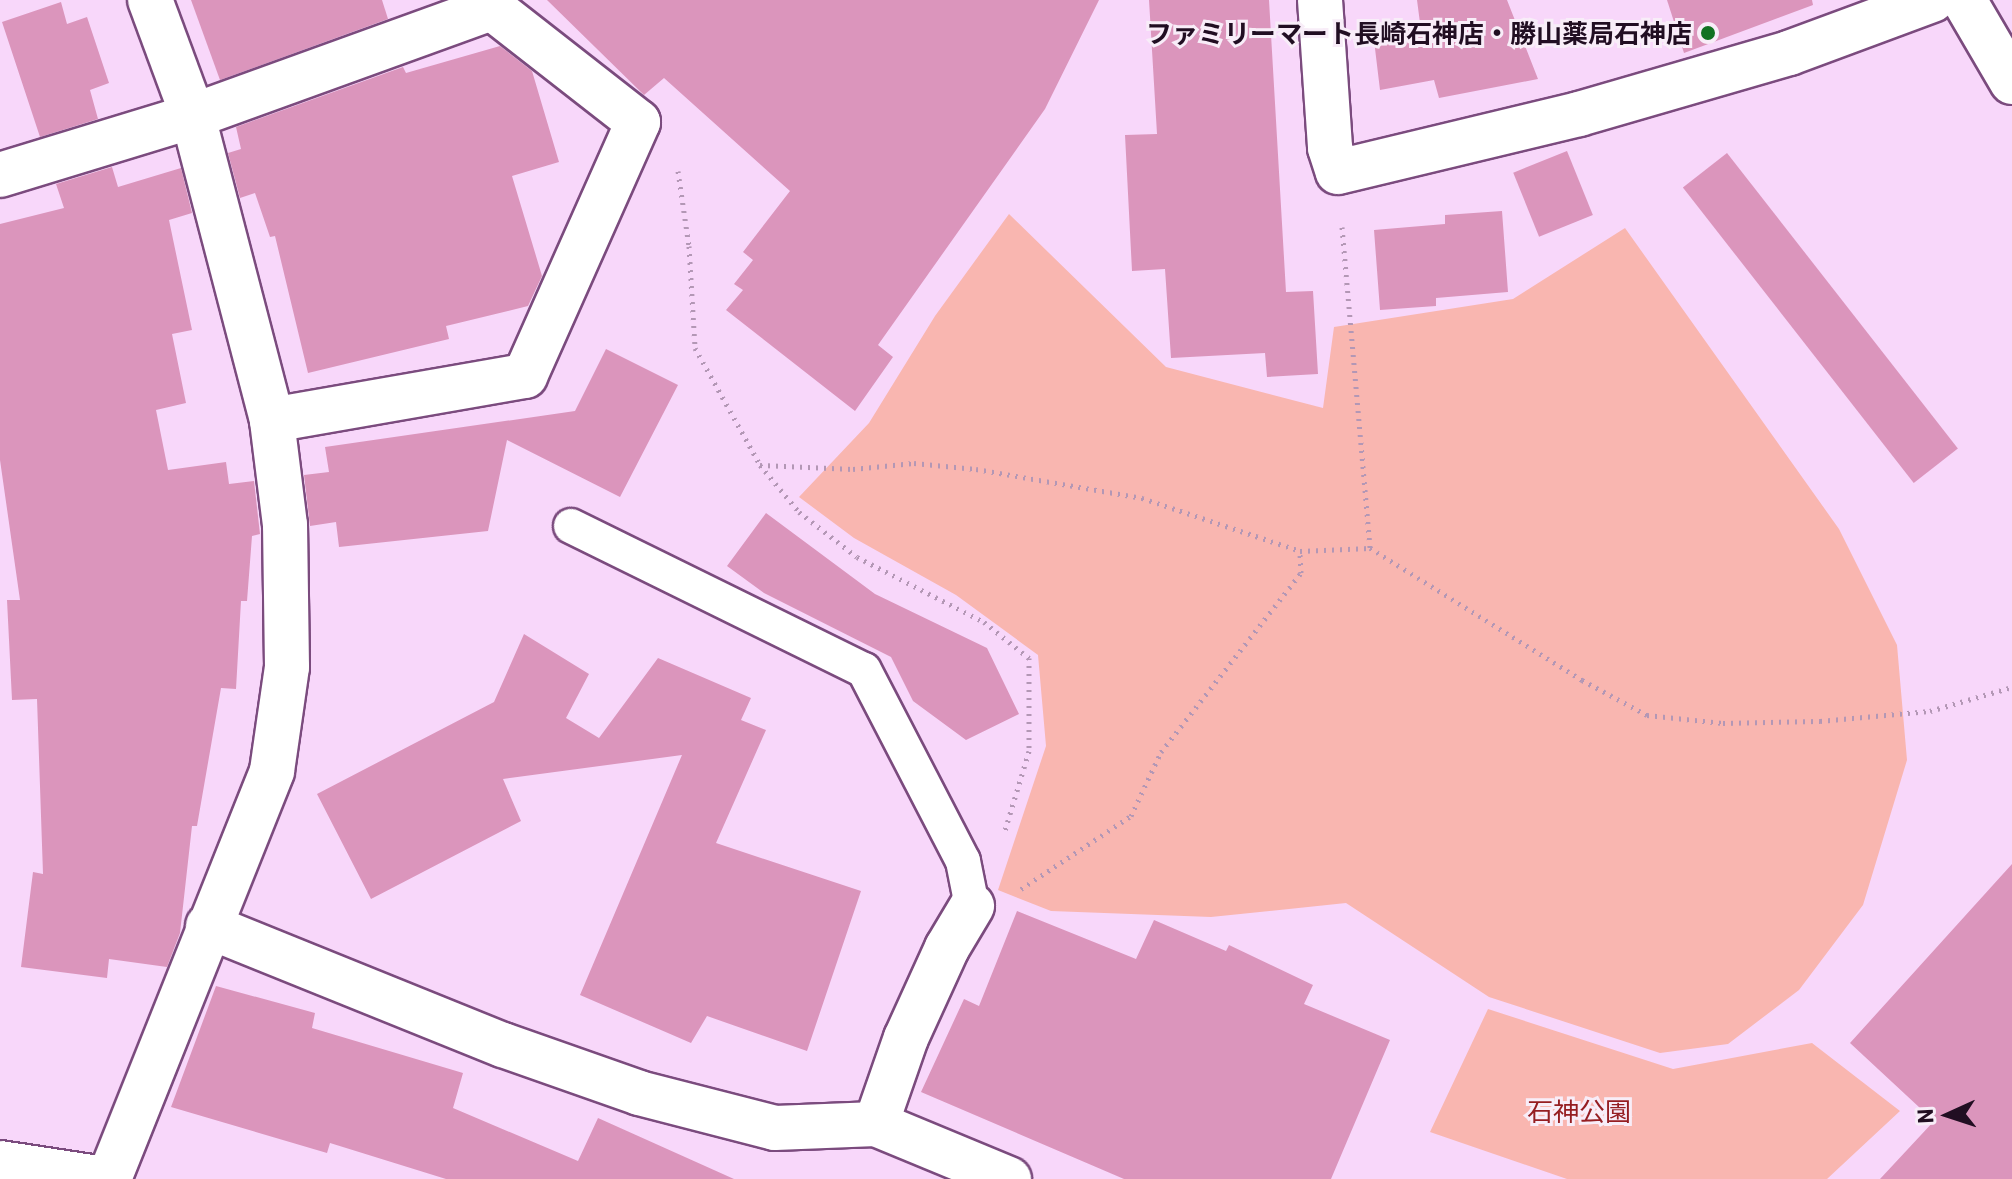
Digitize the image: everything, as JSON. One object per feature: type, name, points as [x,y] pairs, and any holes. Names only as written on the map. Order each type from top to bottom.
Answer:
[{"type":"street","points":[[0,1163],[107,1179],[272,771],[287,667],[285,525],[272,420],[193,116],[150,0]]},
{"type":"street","points":[[1320,0],[1330,148],[1338,172],[1594,110],[1789,53],[1932,0]]},
{"type":"street","points":[[1964,0],[2012,82]]},
{"type":"street","points":[[0,175],[193,116],[490,4],[638,122],[525,376],[272,420]]},
{"type":"street","points":[[876,1124],[906,1038],[947,948],[972,906]]},
{"type":"street","points":[[208,926],[503,1045],[639,1093],[775,1128],[876,1124],[1009,1179]]},
{"type":"lane","points":[[571,526],[864,670],[963,861],[972,906]]},
{"type":"path","points":[[638,122],[676,161],[689,246],[695,348],[760,465],[799,512],[857,557],[984,622],[1029,658],[1029,751],[995,863],[972,906]]},
{"type":"path","points":[[1338,172],[1370,548]]},
{"type":"path","points":[[760,465],[853,469],[914,463],[976,469],[1142,498],[1300,551],[1370,548],[1582,680],[1647,715],[1723,723],[1820,721],[1930,711],[2012,687]]},
{"type":"path","points":[[972,906],[1012,895],[1131,816],[1161,752],[1301,573],[1300,551]]},
{"type":"green space","points":[[1009,214],[1166,367],[1323,408],[1334,327],[1513,299],[1625,228],[1839,529],[1897,645],[1907,760],[1863,905],[1799,990],[1728,1044],[1660,1053],[1489,997],[1346,903],[1211,917],[1051,911],[998,890],[1046,746],[1038,655],[956,595],[854,538],[799,497],[869,423],[935,316]]},
{"type":"green space","name":"石神公園","points":[[1488,1009],[1673,1069],[1812,1043],[1900,1111],[1827,1179],[1567,1179],[1430,1132]]},
{"type":"building","points":[[191,0],[382,0],[388,19],[220,80]]},
{"type":"building","points":[[547,0],[1099,0],[1045,109],[878,345],[893,357],[855,411],[726,310],[743,290],[734,284],[753,260],[743,252],[790,191],[664,78],[644,95]]},
{"type":"building","points":[[1149,0],[1269,0],[1286,292],[1313,291],[1318,374],[1267,377],[1265,353],[1171,358],[1165,269],[1132,271],[1125,135],[1157,134]]},
{"type":"building","points":[[1417,0],[1507,0],[1538,79],[1439,98],[1434,80],[1380,90],[1373,32],[1420,23]]},
{"type":"building","name":"ファミリーマート長崎石神店・勝山薬局石神店","points":[[1667,0],[1812,0],[1813,5],[1684,53]]},
{"type":"building","points":[[61,2],[67,24],[87,17],[109,83],[90,90],[98,119],[40,137],[2,22]]},
{"type":"building","points":[[500,46],[532,71],[559,162],[512,176],[542,276],[528,306],[446,326],[449,339],[308,373],[275,236],[270,237],[255,193],[240,198],[228,153],[241,149],[236,127],[403,67],[406,73]]},
{"type":"building","points":[[1567,151],[1593,215],[1539,237],[1513,173]]},
{"type":"building","points":[[1727,153],[1958,449],[1914,483],[1683,187]]},
{"type":"building","points":[[112,167],[118,187],[181,168],[192,213],[169,220],[192,330],[172,334],[186,403],[156,410],[168,470],[226,462],[229,484],[254,481],[260,534],[252,536],[247,601],[241,601],[236,689],[221,688],[197,826],[192,826],[180,933],[167,967],[109,959],[107,978],[21,967],[33,872],[43,874],[37,699],[12,700],[7,600],[20,600],[0,460],[0,224],[64,208],[56,184]]},
{"type":"building","points":[[1502,211],[1508,292],[1436,298],[1436,306],[1380,310],[1374,230],[1445,224],[1445,215]]},
{"type":"building","points":[[606,349],[678,385],[620,497],[507,440],[488,531],[339,547],[336,522],[310,526],[304,475],[329,472],[325,447],[575,411]]},
{"type":"building","points":[[766,513],[875,594],[987,648],[1019,714],[966,740],[913,701],[891,657],[764,593],[727,566]]},
{"type":"building","points":[[524,634],[589,674],[566,718],[599,738],[658,658],[751,698],[741,720],[766,730],[716,843],[861,891],[807,1051],[707,1016],[691,1043],[580,995],[682,755],[503,779],[521,821],[371,899],[317,794],[494,702]]},
{"type":"building","points":[[2012,864],[2012,1179],[1880,1179],[1934,1121],[1850,1043]]},
{"type":"building","points":[[1017,911],[1136,959],[1154,920],[1226,951],[1229,945],[1313,985],[1304,1004],[1390,1040],[1331,1179],[1124,1179],[921,1092],[964,999],[979,1006]]},
{"type":"building","points":[[216,986],[315,1013],[312,1028],[463,1073],[453,1108],[578,1161],[598,1118],[734,1179],[446,1179],[330,1143],[327,1153],[171,1107]]},
{"type":"place","name":"ファミリーマート長崎石神店・勝山薬局石神店","points":[[1708,33]]}]
